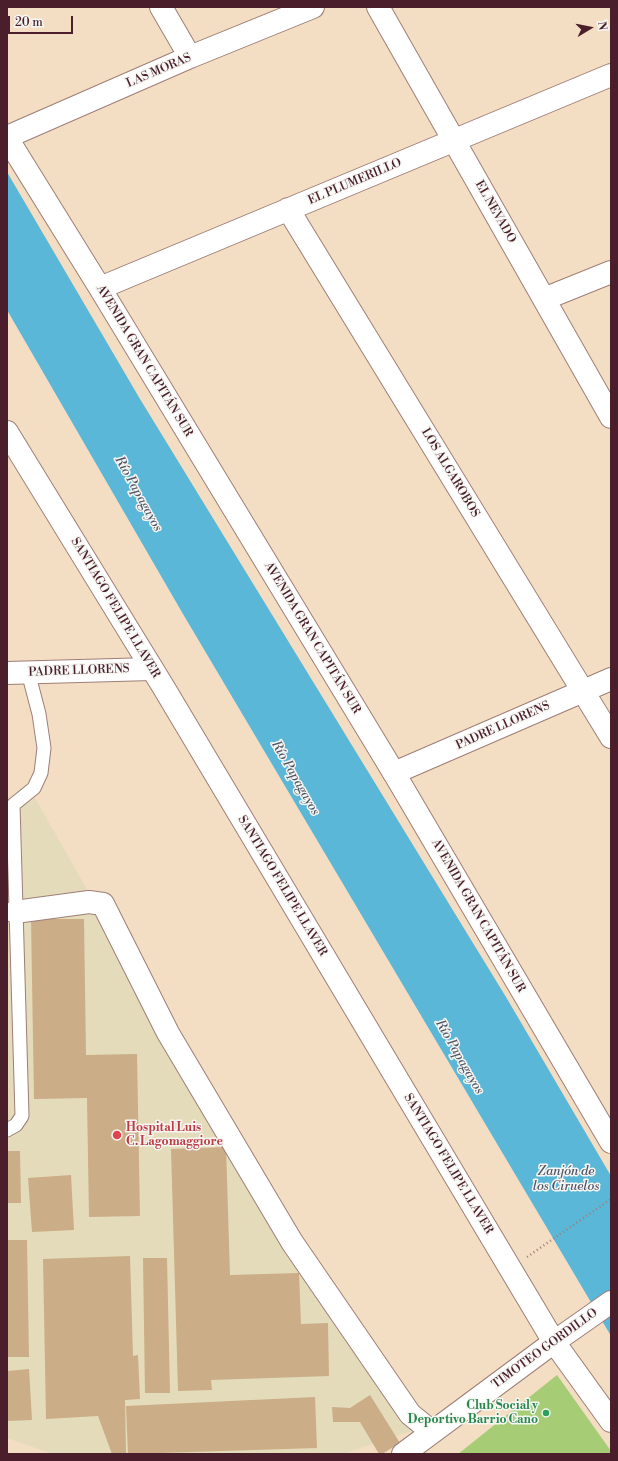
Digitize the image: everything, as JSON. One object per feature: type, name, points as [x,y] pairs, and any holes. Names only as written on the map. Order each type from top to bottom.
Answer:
[{"type":"street","points":[[161,7],[190,57]]},
{"type":"street","name":"LAS MORAS","points":[[7,138],[190,57],[313,7]]},
{"type":"street","name":"EL NEVADO","points":[[378,7],[455,140],[611,417]]},
{"type":"street","name":"EL PLUMERILLO","points":[[100,288],[611,75]]},
{"type":"street","name":"AVENIDA GRAN CAPITÁN SUR","points":[[7,138],[100,288],[394,773],[611,1142]]},
{"type":"street","name":"LOS ALGAROBOS","points":[[288,210],[611,737]]},
{"type":"street","points":[[544,299],[611,272]]},
{"type":"street","name":"SANTIAGO FELIPE LLAVER","points":[[7,432],[152,669],[554,1342],[611,1421]]},
{"type":"street","name":"PADRE LLORENS","points":[[17,672],[152,669]]},
{"type":"street","name":"PADRE LLORENS","points":[[394,773],[611,679]]},
{"type":"street","points":[[11,912],[89,902],[103,904],[168,1033],[292,1242],[410,1414],[432,1432]]},
{"type":"street","name":"TIMOTEO GORDILLO","points":[[403,1454],[554,1342],[611,1302]]},
{"type":"lane","points":[[7,1130],[16,1124],[22,1116],[11,912],[10,805],[34,788],[41,773],[44,748],[39,714],[17,672]]},
{"type":"path","points":[[529,1256],[611,1199]]},
{"type":"shaded area","name":"Hospital Luis C. Lagomaggiore","points":[[34,796],[285,1238],[421,1428],[346,1453],[53,1454],[7,1438],[7,799]]},
{"type":"green space","name":"Club Social y Deportivo Barrio Cano","points":[[557,1375],[611,1451],[611,1454],[458,1454]]},
{"type":"water","name":"Zanjón de los Ciruelos","points":[[7,172],[140,399],[506,997],[611,1176],[611,1336],[183,614],[7,310]]},
{"type":"building","points":[[31,919],[84,919],[86,1055],[137,1054],[140,1216],[89,1217],[87,1098],[34,1099]]},
{"type":"building","points":[[226,1147],[230,1275],[299,1273],[301,1324],[328,1323],[329,1376],[211,1380],[212,1390],[178,1391],[171,1149]]},
{"type":"building","points":[[7,1151],[20,1151],[21,1203],[7,1203]]},
{"type":"building","points":[[71,1175],[74,1230],[32,1232],[28,1178]]},
{"type":"building","points":[[7,1240],[27,1240],[29,1357],[7,1357]]},
{"type":"building","points":[[130,1256],[133,1356],[138,1355],[140,1399],[125,1400],[126,1454],[112,1454],[98,1416],[46,1419],[43,1259]]},
{"type":"building","points":[[143,1258],[167,1258],[170,1393],[145,1393]]},
{"type":"building","points":[[29,1369],[32,1420],[7,1421],[7,1371]]},
{"type":"building","points":[[370,1395],[400,1443],[382,1454],[379,1454],[360,1422],[333,1422],[332,1407],[350,1408]]},
{"type":"building","points":[[315,1397],[317,1448],[128,1454],[126,1406]]},
{"type":"place","name":"Hospital Luis C. Lagomaggiore","points":[[117,1135]]},
{"type":"place","name":"Club Social y Deportivo Barrio Cano","points":[[546,1413]]},
{"type":"water label","name":"Río Papagayos","points":[[138,494]]},
{"type":"water label","name":"Río Papagayos","points":[[295,778]]},
{"type":"water label","name":"Río Papagayos","points":[[459,1057]]}]
